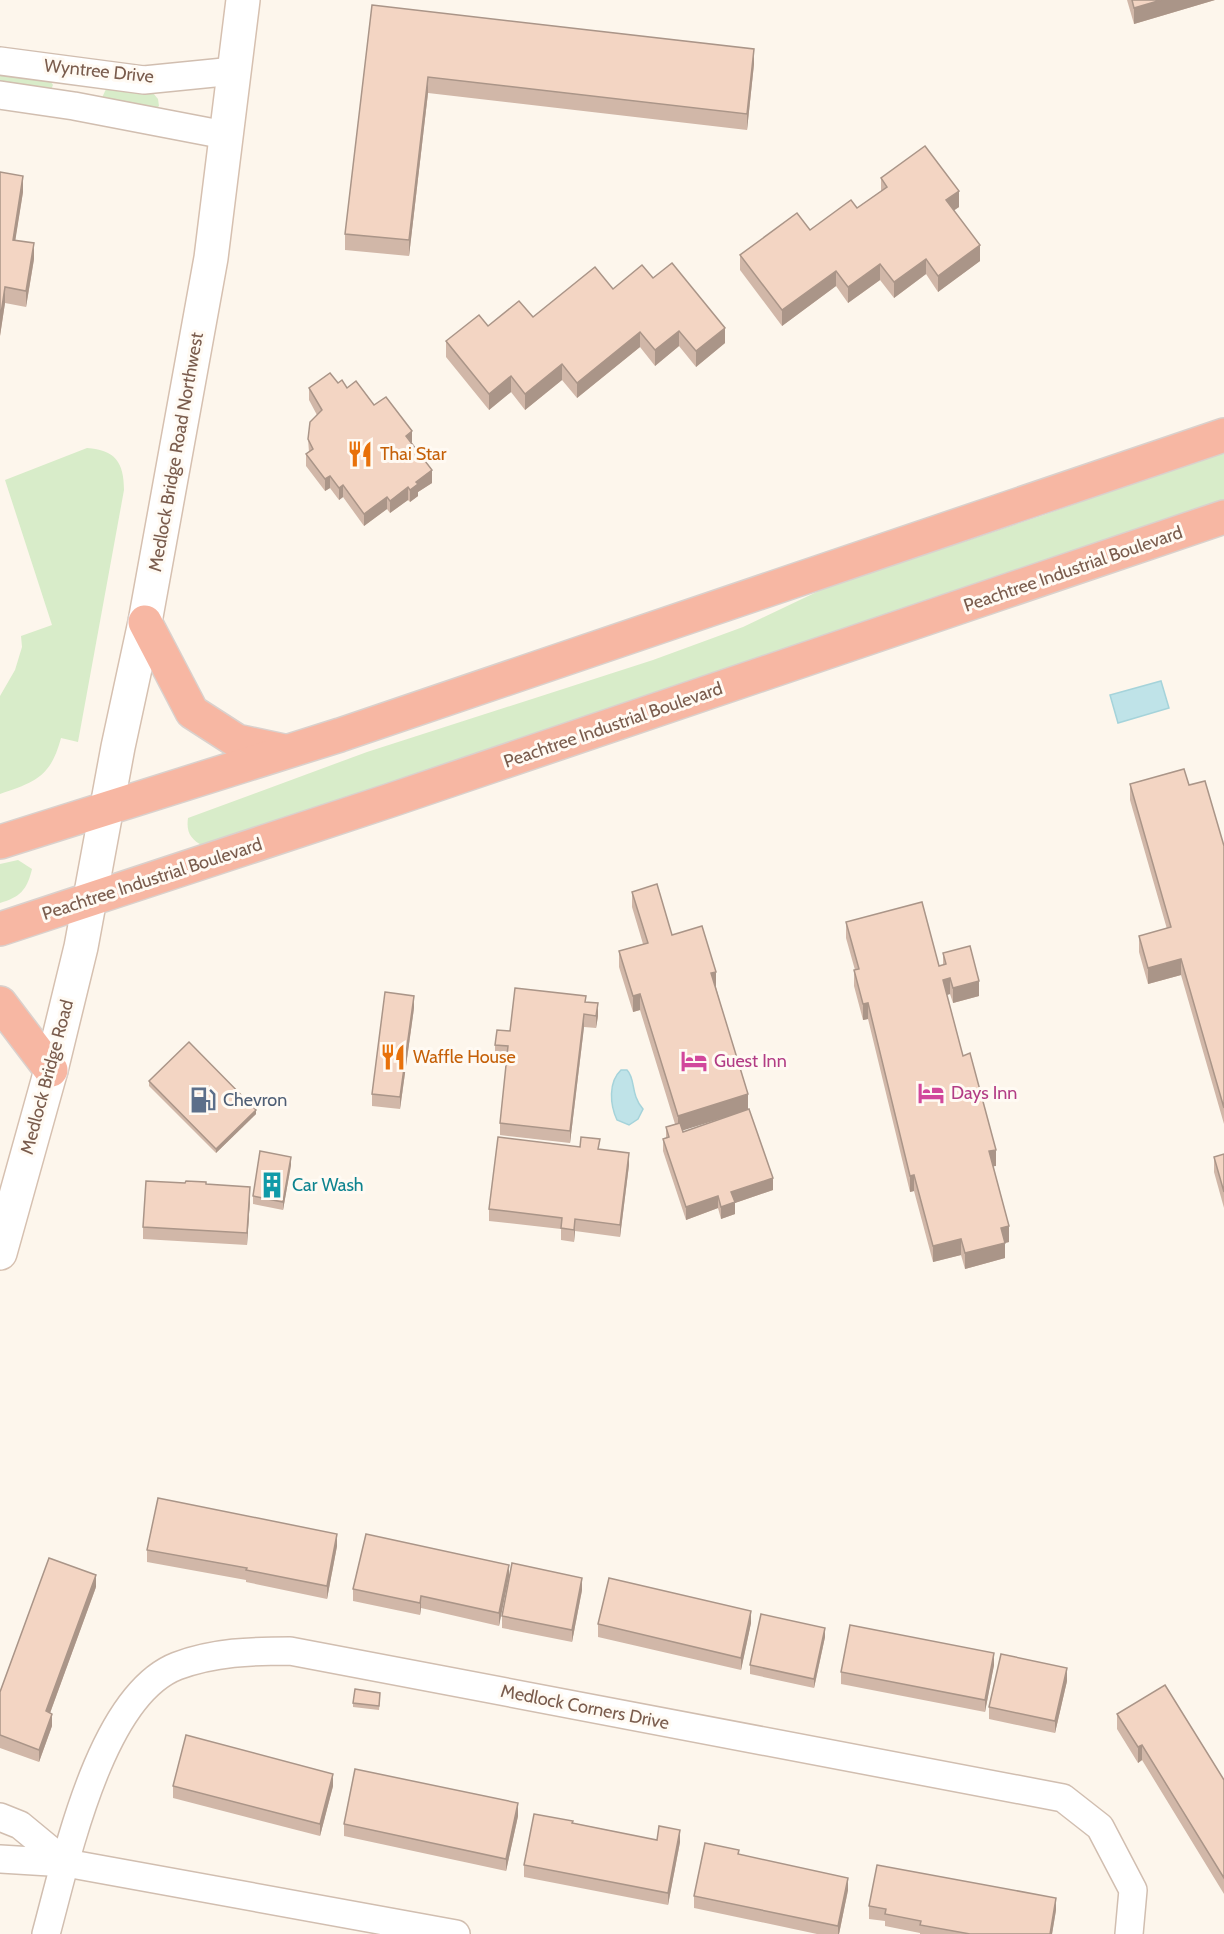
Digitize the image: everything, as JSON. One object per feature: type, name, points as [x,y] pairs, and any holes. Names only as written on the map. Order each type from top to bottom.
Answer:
[{"type":"highway","points":[[0,842],[286,752],[810,578],[1224,435]]},
{"type":"highway","name":"Peachtree Industrial Boulevard","points":[[0,929],[1224,517]]},
{"type":"highway","points":[[145,622],[192,712],[237,741],[286,752]]},
{"type":"highway","points":[[0,1003],[51,1070]]},
{"type":"street","name":"Medlock Bridge Road Northwest","points":[[89,900],[145,622],[211,258],[243,0]]},
{"type":"street","name":"Wyntree Drive","points":[[0,61],[144,80],[234,70]]},
{"type":"street","name":"Wyntree Drive","points":[[0,95],[74,106],[225,135]]},
{"type":"street","name":"Medlock Bridge Road","points":[[0,1253],[51,1070],[81,947],[89,900]]},
{"type":"street","name":"Medlock Corners Drive","points":[[46,1934],[82,1806],[112,1734],[147,1685],[176,1666],[243,1650],[290,1651],[1062,1798],[1100,1827],[1132,1890],[1129,1934]]},
{"type":"street","points":[[0,1817],[20,1825],[66,1863]]},
{"type":"street","points":[[0,1859],[66,1863],[456,1934]]},
{"type":"green space","points":[[0,72],[48,78],[53,85],[50,92],[0,90]]},
{"type":"green space","points":[[106,89],[153,93],[158,99],[159,106],[155,110],[101,100]]},
{"type":"green space","points":[[87,448],[105,451],[116,459],[122,472],[124,490],[78,742],[61,738],[52,761],[40,776],[23,786],[0,794],[0,696],[15,670],[22,647],[21,636],[52,625],[5,480]]},
{"type":"green space","points":[[1224,451],[1224,504],[203,846],[192,838],[189,832],[188,818],[367,752],[653,660],[743,627],[825,588],[1044,515]]},
{"type":"green space","points":[[18,860],[32,869],[28,882],[18,895],[0,903],[0,864]]},
{"type":"water","points":[[1161,681],[1169,708],[1118,723],[1110,695]]},
{"type":"water","points":[[621,1070],[627,1070],[630,1074],[636,1098],[643,1109],[638,1119],[629,1125],[617,1120],[613,1108],[612,1087]]},
{"type":"building","points":[[1132,0],[1161,0],[1134,8]]},
{"type":"building","points":[[372,5],[754,49],[747,114],[428,77],[409,240],[345,234]]},
{"type":"building","points":[[925,146],[959,191],[946,200],[980,245],[938,276],[926,259],[894,282],[880,264],[848,287],[836,271],[782,310],[740,255],[797,213],[810,230],[851,200],[857,208],[887,187],[881,178]]},
{"type":"building","points":[[0,172],[23,176],[13,240],[34,243],[26,291],[5,287],[0,320]]},
{"type":"building","points":[[672,263],[725,328],[696,351],[679,331],[655,350],[640,332],[577,383],[562,364],[525,394],[511,376],[489,394],[446,341],[479,315],[488,326],[519,301],[533,317],[595,267],[613,289],[642,265],[653,278]]},
{"type":"building","name":"Thai Star","points":[[330,373],[338,383],[342,380],[347,388],[356,381],[374,405],[386,397],[412,431],[406,436],[432,470],[416,482],[418,484],[410,490],[408,487],[390,501],[387,497],[364,514],[343,485],[339,488],[330,476],[325,479],[306,454],[313,449],[308,439],[310,422],[322,410],[309,388]]},
{"type":"building","points":[[1184,769],[1189,785],[1205,781],[1224,846],[1224,1108],[1181,959],[1148,968],[1139,936],[1171,927],[1130,784]]},
{"type":"building","name":"Guest Inn","points":[[657,884],[672,935],[702,926],[716,972],[711,973],[748,1094],[678,1116],[640,994],[633,996],[619,951],[648,943],[632,892]]},
{"type":"building","name":"Days Inn","points":[[922,902],[939,966],[946,964],[943,953],[970,946],[979,981],[953,988],[950,978],[943,980],[963,1056],[970,1053],[996,1150],[989,1151],[1009,1226],[1001,1228],[1005,1243],[965,1253],[961,1239],[933,1246],[914,1175],[910,1176],[868,1003],[863,1004],[854,970],[859,969],[846,922]]},
{"type":"building","points":[[515,988],[586,996],[585,1002],[598,1003],[596,1016],[584,1014],[570,1131],[500,1123],[508,1046],[495,1045],[497,1030],[510,1031]]},
{"type":"building","name":"Waffle House","points":[[385,992],[414,996],[400,1097],[372,1094]]},
{"type":"building","name":"Chevron","points":[[189,1042],[256,1110],[216,1149],[149,1081]]},
{"type":"building","points":[[749,1109],[773,1178],[731,1192],[735,1202],[721,1207],[718,1196],[686,1207],[663,1139],[669,1137],[666,1127],[680,1123],[683,1132]]},
{"type":"building","points":[[498,1137],[580,1147],[581,1137],[600,1139],[598,1149],[629,1153],[620,1225],[575,1219],[574,1230],[561,1228],[562,1218],[489,1209]]},
{"type":"building","name":"Car Wash","points":[[260,1151],[291,1157],[283,1202],[253,1196]]},
{"type":"building","points":[[1224,1154],[1224,1192],[1214,1157]]},
{"type":"building","points":[[146,1181],[206,1182],[206,1184],[250,1187],[247,1233],[143,1227]]},
{"type":"building","points":[[158,1498],[337,1534],[327,1586],[246,1570],[247,1568],[147,1550]]},
{"type":"building","points":[[366,1534],[509,1565],[499,1613],[421,1596],[420,1603],[353,1589]]},
{"type":"building","points":[[49,1558],[96,1575],[46,1711],[52,1714],[39,1750],[0,1735],[0,1692]]},
{"type":"building","points":[[512,1563],[582,1578],[572,1630],[502,1616]]},
{"type":"building","points":[[609,1578],[751,1611],[741,1658],[598,1624]]},
{"type":"building","points":[[761,1614],[825,1628],[814,1679],[750,1665]]},
{"type":"building","points":[[850,1625],[994,1653],[985,1700],[841,1672]]},
{"type":"building","points":[[1001,1654],[1067,1668],[1055,1721],[989,1707]]},
{"type":"building","points":[[1165,1685],[1224,1780],[1224,1878],[1142,1745],[1138,1747],[1117,1714]]},
{"type":"building","points":[[355,1689],[380,1693],[379,1706],[353,1703]]},
{"type":"building","points":[[186,1735],[333,1774],[320,1824],[173,1786]]},
{"type":"building","points":[[355,1769],[518,1803],[506,1859],[344,1824]]},
{"type":"building","points":[[534,1814],[657,1840],[659,1826],[680,1830],[668,1893],[524,1865]]},
{"type":"building","points":[[705,1843],[739,1850],[738,1854],[848,1878],[838,1926],[694,1896]]},
{"type":"building","points":[[877,1865],[1056,1898],[1050,1934],[970,1934],[920,1925],[921,1921],[885,1914],[886,1909],[869,1906]]},
{"type":"place","name":"Thai Star","points":[[360,454]]},
{"type":"place","name":"Waffle House","points":[[393,1057]]},
{"type":"place","name":"Guest Inn","points":[[694,1061]]},
{"type":"place","name":"Days Inn","points":[[931,1093]]},
{"type":"place","name":"Chevron","points":[[203,1100]]},
{"type":"place","name":"Car Wash","points":[[272,1185]]}]
